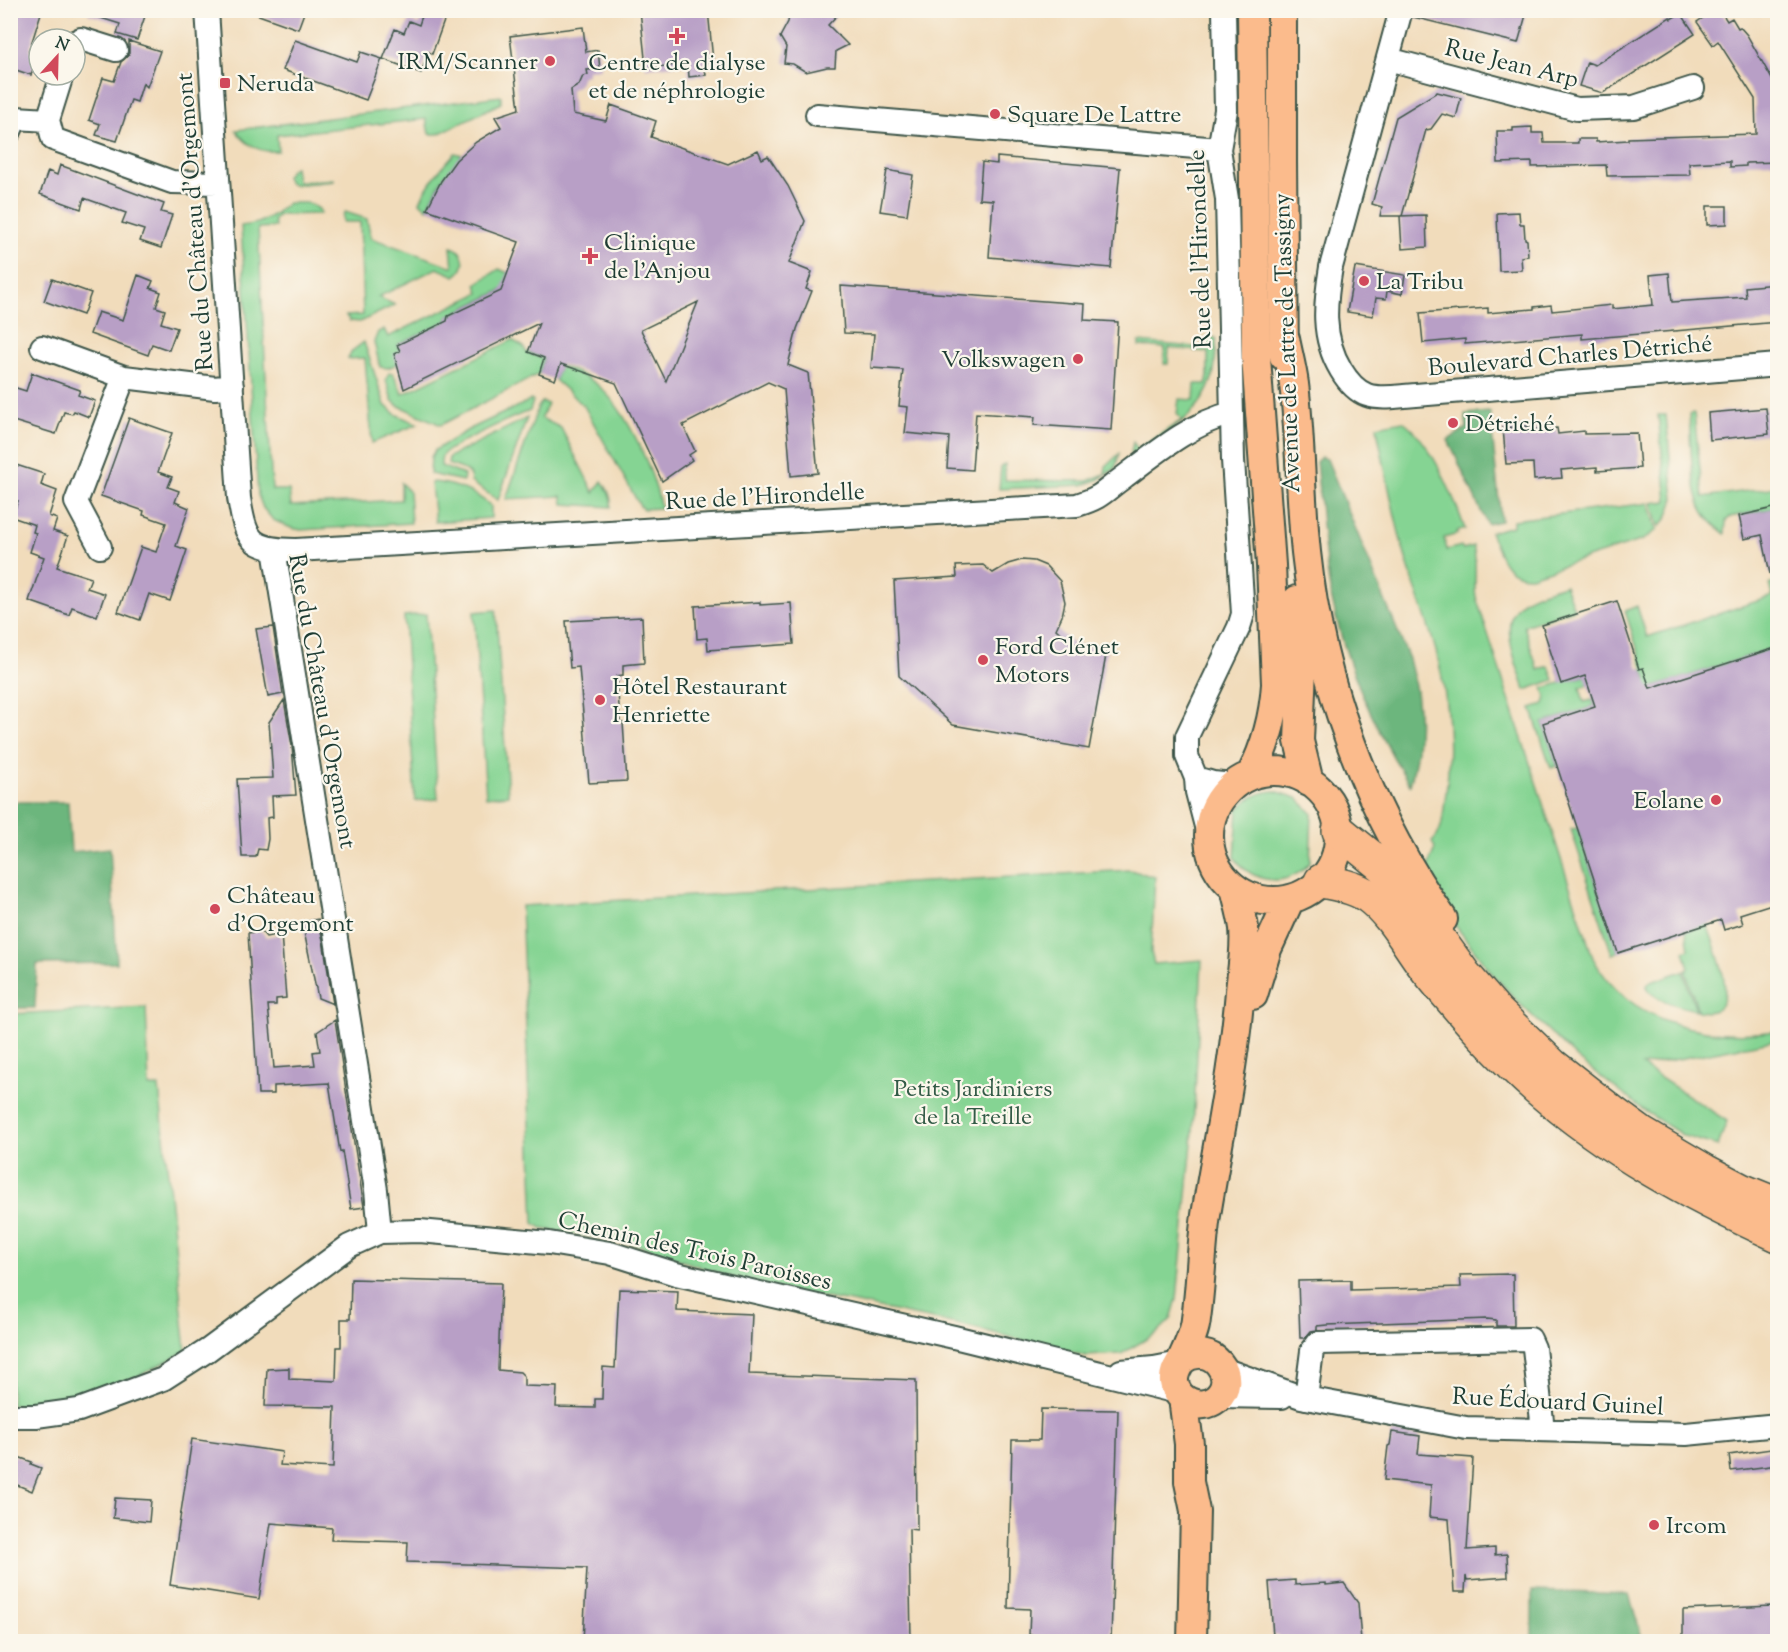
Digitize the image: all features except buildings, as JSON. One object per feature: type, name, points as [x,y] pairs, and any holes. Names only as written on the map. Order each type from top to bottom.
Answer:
[{"type":"highway","points":[[1339,831],[1392,874],[1464,974],[1497,1012],[1552,1065],[1611,1113],[1642,1134],[1741,1190],[1778,1205]]},
{"type":"highway","points":[[1321,881],[1353,888],[1376,903],[1427,970],[1479,1031],[1536,1087],[1568,1113],[1608,1142],[1666,1178],[1736,1216],[1778,1235]]},
{"type":"main road","name":"Avenue de Lattre de Tassigny","points":[[1242,780],[1261,757],[1275,703],[1276,684],[1256,357],[1252,10]]},
{"type":"main road","name":"Avenue de Lattre de Tassigny","points":[[1282,10],[1282,163],[1286,339],[1282,383],[1302,666],[1299,741],[1309,782]]},
{"type":"main road","points":[[1286,339],[1294,383],[1305,551],[1325,660],[1342,721],[1355,755],[1379,811],[1408,864],[1429,899],[1471,958],[1529,1023],[1582,1075],[1610,1098],[1659,1131],[1709,1161],[1778,1196]]},
{"type":"main road","points":[[1266,772],[1296,775],[1309,782],[1321,791],[1336,816],[1339,831],[1336,854],[1330,869],[1310,891],[1290,899],[1264,901],[1235,888],[1221,874],[1215,863],[1209,838],[1213,812],[1219,801],[1242,780],[1266,772]]},
{"type":"main road","points":[[1192,1641],[1195,1511],[1202,1482],[1204,1448],[1197,1397],[1174,1377],[1196,1323],[1204,1225],[1238,1019],[1245,945],[1244,928],[1235,888]]},
{"type":"main road","points":[[1197,1397],[1224,1385],[1210,1324],[1209,1288],[1213,1226],[1254,988],[1267,949],[1290,899]]},
{"type":"main road","points":[[1181,1361],[1189,1356],[1201,1354],[1210,1356],[1220,1364]]},
{"type":"street","name":"Rue du Château d'Orgemont","points":[[207,10],[239,498],[246,531],[252,540],[274,549],[375,1179],[380,1232]]},
{"type":"street","name":"Rue de l'Hirondelle","points":[[1209,838],[1196,778],[1187,756],[1187,736],[1242,621],[1243,614],[1232,414],[1227,199],[1219,149],[1226,110],[1224,10]]},
{"type":"street","points":[[1388,59],[1401,10]]},
{"type":"street","points":[[87,41],[116,50]]},
{"type":"street","name":"Rue Jean Arp","points":[[1388,59],[1577,109],[1634,107],[1692,88]]},
{"type":"street","name":"Boulevard Charles Détriché","points":[[1388,59],[1331,267],[1326,301],[1326,325],[1332,355],[1347,381],[1368,395],[1404,396],[1778,364]]},
{"type":"street","points":[[58,87],[48,120],[53,139],[172,182],[219,183]]},
{"type":"street","points":[[817,115],[1219,149]]},
{"type":"street","points":[[10,131],[16,118],[48,120]]},
{"type":"street","points":[[42,347],[124,377],[215,388],[232,386]]},
{"type":"street","points":[[100,547],[76,502],[124,377]]},
{"type":"street","name":"Rue de l'Hirondelle","points":[[274,549],[296,550],[1077,505],[1100,497],[1122,478],[1190,430],[1212,419],[1232,414]]},
{"type":"street","points":[[1196,778],[1213,783],[1242,780]]},
{"type":"street","name":"Chemin des Trois Paroisses","points":[[10,1416],[36,1416],[79,1410],[163,1379],[208,1350],[349,1246],[380,1232],[420,1231],[539,1242],[610,1253],[676,1274],[1197,1397]]},
{"type":"street","points":[[1304,1398],[1311,1351],[1318,1343],[1530,1339],[1534,1348],[1543,1430]]},
{"type":"street","name":"Chemin des Trois Paroisses","points":[[1090,1370],[1138,1370],[1181,1361]]},
{"type":"street","name":"Rue Édouard Guinel","points":[[1220,1364],[1304,1398]]},
{"type":"street","name":"Rue Édouard Guinel","points":[[1197,1397],[1304,1398],[1467,1428],[1686,1434],[1778,1425]]},
{"type":"green space","points":[[501,96],[501,103],[438,134],[429,134],[426,119],[277,135],[278,151],[265,151],[244,140],[236,130]]},
{"type":"green space","points":[[455,153],[462,155],[441,181],[427,209],[420,202],[423,195],[435,176]]},
{"type":"green space","points":[[295,167],[297,182],[334,179],[334,181],[293,185],[289,183],[286,176]]},
{"type":"green space","points":[[288,203],[309,203],[319,209],[321,214],[278,215],[274,220],[275,227],[258,228],[272,490],[289,490],[291,506],[401,500],[401,483],[409,491],[411,523],[301,530],[273,520],[263,508],[258,495],[241,226],[258,223]]},
{"type":"green space","points":[[345,212],[367,219],[371,238],[453,267],[451,247],[456,249],[464,260],[462,269],[455,276],[437,268],[378,297],[395,305],[360,322],[350,321],[346,316],[363,315],[360,222],[343,222]]},
{"type":"green space","points":[[499,269],[508,273],[504,289],[448,316],[447,321],[397,345],[400,351],[397,364],[388,368],[380,367],[374,342],[378,332],[384,329],[388,337],[479,293],[476,284]]},
{"type":"green space","points":[[1207,337],[1216,338],[1216,359],[1209,386],[1202,399],[1183,421],[1133,456],[1131,452],[1133,442],[1138,449],[1182,420],[1177,414],[1179,399],[1194,400],[1195,384],[1206,384],[1208,376],[1208,352],[1169,348],[1168,364],[1164,364],[1165,348],[1139,346],[1139,342],[1206,348]]},
{"type":"green space","points":[[512,340],[524,347],[526,352],[544,359],[539,374],[441,425],[397,405],[392,400],[386,380],[389,373],[393,373],[403,394]]},
{"type":"green space","points":[[364,342],[385,405],[395,414],[418,424],[372,443],[365,358],[348,359],[352,351]]},
{"type":"green space","points":[[560,366],[597,384],[612,400],[639,444],[661,508],[643,509],[640,506],[584,406],[555,380]]},
{"type":"green space","points":[[533,401],[530,411],[468,439],[442,456],[441,466],[464,475],[463,481],[430,474],[431,457],[435,450],[468,430]]},
{"type":"green space","points":[[542,402],[548,404],[541,418],[561,428],[594,493],[602,481],[609,493],[611,507],[563,504],[562,496],[506,499],[538,407]]},
{"type":"green space","points":[[1490,412],[1501,521],[1487,524],[1448,440],[1467,428],[1465,414]]},
{"type":"green space","points":[[1694,413],[1703,497],[1777,487],[1777,516],[1775,508],[1730,517],[1726,521],[1725,534],[1707,517],[1696,493],[1692,466],[1689,414]]},
{"type":"green space","points":[[1658,415],[1666,415],[1674,499],[1667,518],[1659,527],[1652,503],[1667,501]]},
{"type":"green space","points":[[527,418],[498,500],[471,482],[466,471],[448,464],[449,457]]},
{"type":"green space","points":[[1403,421],[1423,442],[1432,456],[1455,501],[1465,529],[1457,532],[1458,534],[1444,538],[1447,550],[1461,546],[1463,549],[1473,546],[1476,597],[1593,958],[1608,980],[1627,999],[1649,1013],[1673,1023],[1698,1030],[1724,1033],[1777,1031],[1777,1040],[1642,1066],[1727,1121],[1718,1146],[1684,1136],[1646,1112],[1578,1059],[1519,1003],[1491,972],[1422,882],[1435,848],[1432,842],[1436,838],[1443,817],[1449,746],[1444,690],[1437,655],[1401,541],[1378,434],[1377,426]]},
{"type":"green space","points":[[1119,454],[1115,469],[1097,480],[1083,485],[999,489],[1001,467],[1005,464],[1005,480],[1087,481],[1105,474],[1106,466]]},
{"type":"green space","points":[[1321,457],[1327,459],[1409,659],[1418,706],[1417,753],[1410,785],[1372,717],[1352,670],[1337,621],[1328,578],[1322,528],[1316,462]]},
{"type":"green space","points":[[431,483],[449,484],[478,496],[491,506],[491,518],[435,522]]},
{"type":"green space","points":[[1649,503],[1657,530],[1643,540],[1531,576],[1522,576],[1509,568],[1500,555],[1490,532],[1513,526],[1513,520]]},
{"type":"green space","points":[[1770,584],[1778,585],[1777,647],[1639,692],[1647,679],[1625,611],[1637,606],[1647,637],[1773,596]]},
{"type":"green space","points":[[1565,585],[1574,609],[1524,626],[1538,670],[1549,666],[1554,680],[1525,690],[1510,642],[1511,617],[1516,607],[1526,599]]},
{"type":"green space","points":[[496,610],[508,795],[486,797],[474,612]]},
{"type":"green space","points":[[426,614],[438,799],[415,801],[404,616]]},
{"type":"green space","points":[[1589,675],[1588,685],[1580,688],[1584,702],[1593,700],[1595,706],[1543,723],[1557,766],[1551,768],[1531,708],[1544,704],[1546,697],[1543,688]]},
{"type":"green space","points":[[1275,791],[1297,798],[1312,813],[1310,862],[1292,876],[1272,880],[1252,874],[1235,858],[1238,810],[1254,796]]},
{"type":"green space","points":[[11,802],[68,802],[71,852],[110,848],[117,963],[37,964],[35,1008],[11,1008]]},
{"type":"green space","points":[[1577,828],[1618,952],[1612,954],[1571,829]]},
{"type":"green space","name":"Petits Jardiniers de la Treille","points":[[1130,870],[1155,877],[1151,952],[1154,964],[1202,960],[1193,1132],[1177,1299],[1171,1319],[1157,1333],[1121,1354],[1086,1356],[966,1326],[846,1301],[793,1293],[727,1276],[635,1244],[543,1229],[534,1223],[521,906]]},
{"type":"green space","points":[[1707,924],[1724,979],[1725,993],[1721,1004],[1713,1011],[1698,1011],[1685,970],[1689,968],[1684,951],[1689,949],[1686,931]]},
{"type":"green space","points":[[1683,971],[1696,1010],[1662,1000],[1647,987],[1648,983]]},
{"type":"green space","points":[[146,1007],[149,1087],[159,1087],[186,1351],[129,1381],[63,1404],[11,1405],[11,1014]]},
{"type":"green space","points":[[1532,1591],[1629,1594],[1643,1641],[1532,1641]]},
{"type":"place","name":"Centre de dialyse et de néphrologie","points":[[677,36]]},
{"type":"place","name":"IRM/Scanner","points":[[550,61]]},
{"type":"place","name":"Neruda","points":[[225,83]]},
{"type":"place","name":"Square De Lattre","points":[[995,114]]},
{"type":"place","name":"Clinique de l'Anjou","points":[[590,256]]},
{"type":"place","name":"La Tribu","points":[[1364,281]]},
{"type":"place","name":"Volkswagen","points":[[1078,359]]},
{"type":"place","name":"Détriché","points":[[1453,423]]},
{"type":"place","name":"Ford Clénet Motors","points":[[983,660]]},
{"type":"place","name":"Hôtel Restaurant Henriette","points":[[600,700]]},
{"type":"place","name":"Eolane","points":[[1716,800]]},
{"type":"place","name":"Château d'Orgemont","points":[[215,909]]},
{"type":"place","name":"Ircom","points":[[1654,1525]]}]
